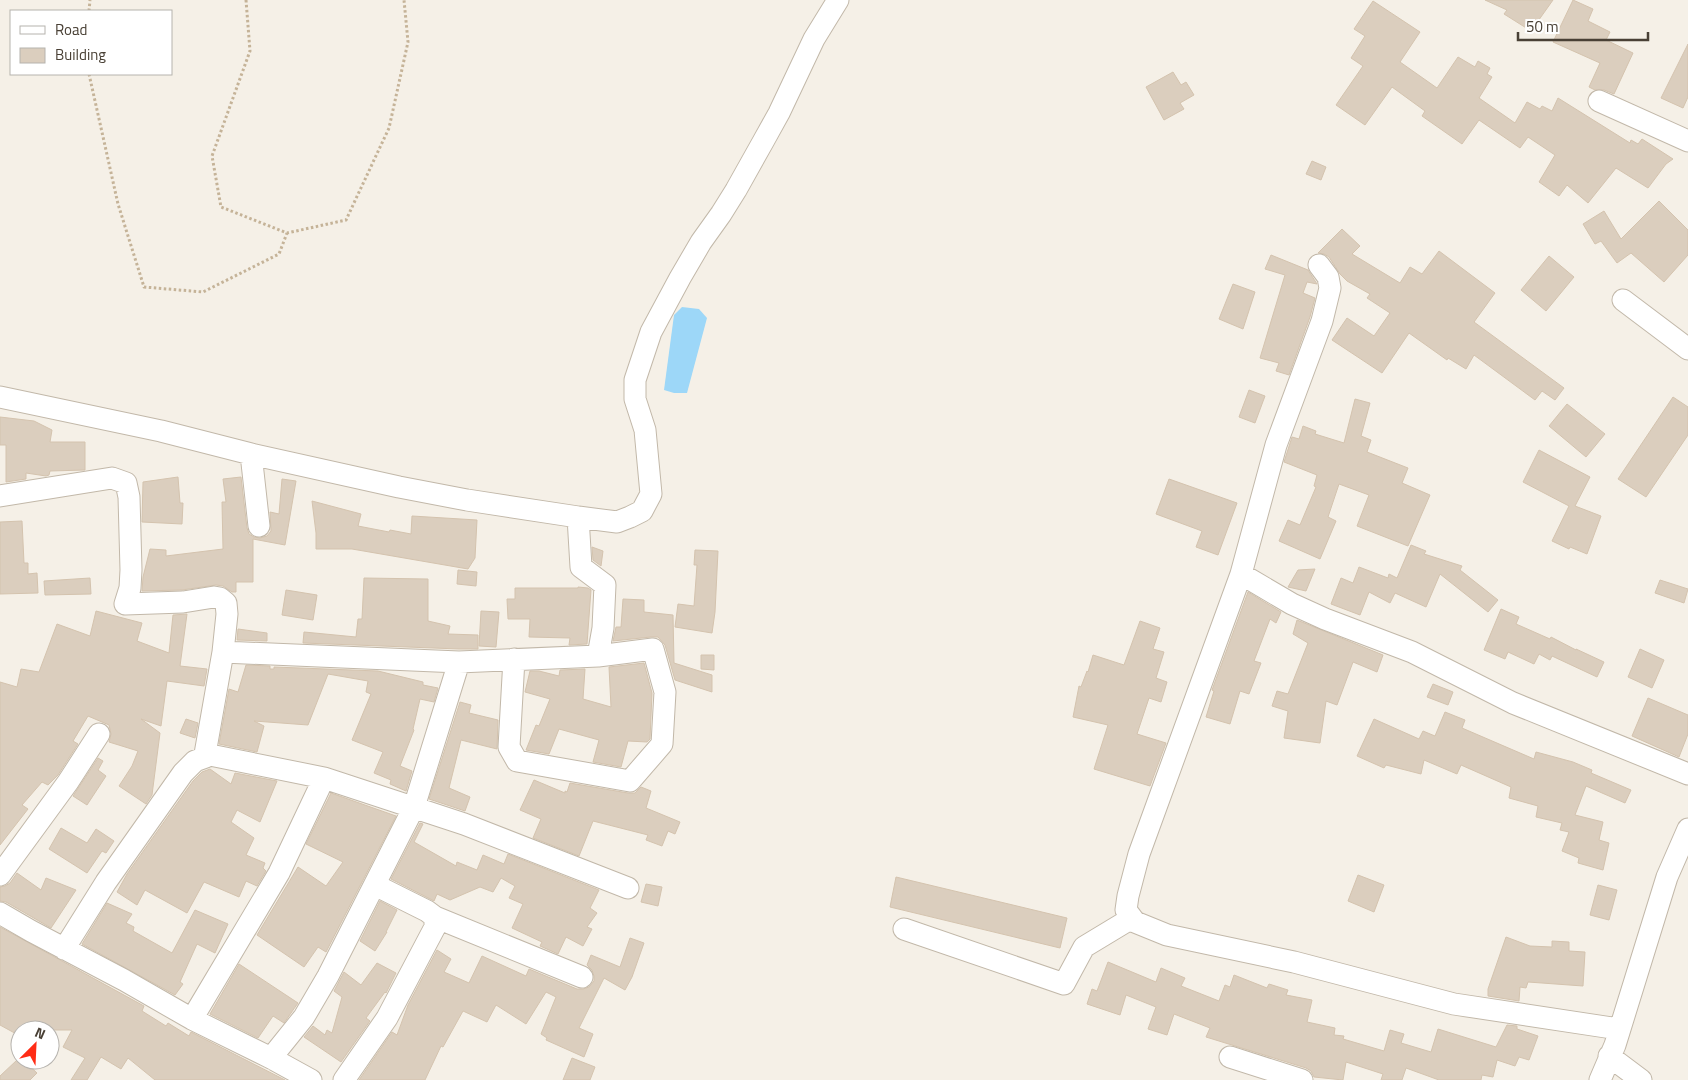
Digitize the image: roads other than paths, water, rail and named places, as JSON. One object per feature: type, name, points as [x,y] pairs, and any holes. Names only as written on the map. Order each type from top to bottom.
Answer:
[{"type":"street","points":[[0,397],[161,430],[251,454],[467,500],[617,522],[642,511],[651,494],[645,430],[635,400],[635,380],[651,332],[701,242],[736,190],[779,113],[814,39],[838,0]]},
{"type":"street","points":[[1599,100],[1688,141]]},
{"type":"street","points":[[1319,265],[1328,277],[1330,288],[1324,313],[1276,444],[1241,574],[1139,854],[1126,910],[1135,922],[1167,935],[1294,962],[1454,1004],[1619,1029]]},
{"type":"street","points":[[1622,300],[1688,349]]},
{"type":"street","points":[[251,454],[259,526]]},
{"type":"street","points":[[0,496],[112,478],[126,483],[129,497],[131,570],[130,588],[125,604],[183,602],[214,597],[220,598],[226,603],[227,614],[223,652],[206,756],[195,761],[183,773],[106,882],[64,948]]},
{"type":"street","points":[[578,517],[581,567],[606,585],[603,628],[598,656]]},
{"type":"street","points":[[1241,574],[1292,604],[1325,619],[1412,652],[1513,703],[1688,774]]},
{"type":"street","points":[[223,652],[459,662],[514,659],[598,656],[653,649],[665,692],[662,744],[630,781],[517,762],[509,747],[514,659]]},
{"type":"street","points":[[271,1058],[304,1017],[328,976],[414,807],[459,662]]},
{"type":"street","points":[[0,875],[63,789],[99,734]]},
{"type":"street","points":[[205,754],[324,778],[464,824],[628,888]]},
{"type":"street","points":[[192,1019],[278,873],[324,778]]},
{"type":"street","points":[[1600,1080],[1615,1045],[1619,1029],[1681,862],[1688,829]]},
{"type":"street","points":[[375,884],[428,911],[435,917],[582,977]]},
{"type":"street","points":[[0,913],[31,932],[64,948],[192,1019],[311,1080]]},
{"type":"street","points":[[344,1080],[387,1018],[435,927],[435,917]]},
{"type":"street","points":[[904,929],[1064,984],[1084,947],[1132,918]]},
{"type":"street","points":[[1610,1056],[1641,1080]]},
{"type":"street","points":[[1230,1057],[1302,1080]]},
{"type":"water","points":[[682,307],[699,309],[707,318],[687,393],[674,393],[664,390],[674,315]]}]
